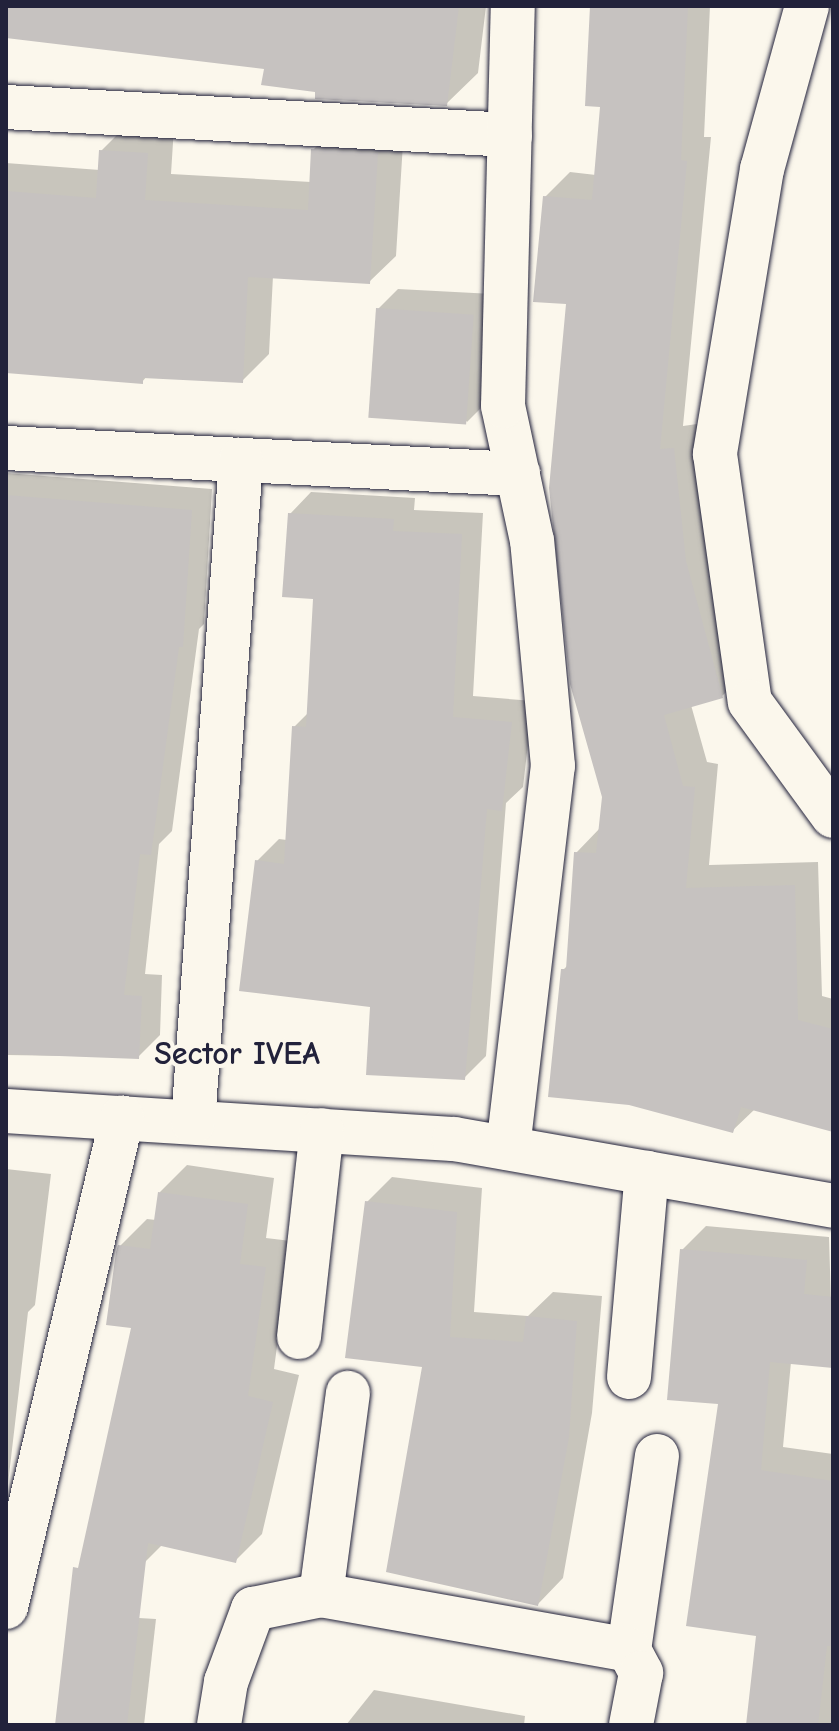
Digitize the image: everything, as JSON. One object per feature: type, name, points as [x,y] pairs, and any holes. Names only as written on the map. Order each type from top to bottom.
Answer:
[{"type":"street","points":[[508,1148],[553,766],[532,541],[503,406],[513,6]]},
{"type":"street","points":[[807,6],[762,169],[715,454],[750,702],[833,816]]},
{"type":"street","points":[[6,107],[510,135]]},
{"type":"street","points":[[6,448],[518,474]]},
{"type":"street","points":[[193,1122],[241,460]]},
{"type":"street","points":[[6,1111],[454,1139],[833,1206]]},
{"type":"street","points":[[8,1590],[122,1118]]},
{"type":"street","points":[[299,1337],[322,1130]]},
{"type":"street","points":[[629,1377],[647,1173]]},
{"type":"street","points":[[321,1595],[348,1393]]},
{"type":"street","points":[[631,1725],[641,1673],[629,1650],[657,1456]]},
{"type":"street","points":[[219,1725],[226,1682],[253,1609],[321,1595],[629,1650]]},
{"type":"building","points":[[6,6],[459,6],[447,106],[315,99],[315,92],[261,85],[264,69],[6,38]]},
{"type":"building","points":[[590,6],[688,6],[681,160],[687,161],[660,449],[674,448],[686,561],[723,698],[664,715],[683,786],[695,787],[686,888],[795,885],[798,1020],[833,1029],[833,1132],[741,1107],[733,1133],[629,1105],[548,1097],[561,969],[566,969],[574,852],[596,853],[602,797],[570,684],[549,488],[566,304],[533,302],[543,196],[592,200],[600,107],[585,106]]},
{"type":"building","points":[[311,149],[378,153],[370,284],[248,277],[243,383],[143,378],[143,384],[6,373],[6,191],[96,198],[99,150],[148,153],[145,200],[308,210]]},
{"type":"building","points":[[376,308],[474,315],[466,425],[368,418]]},
{"type":"building","points":[[6,495],[192,510],[183,647],[179,647],[151,855],[140,854],[124,995],[142,996],[139,1059],[6,1054]]},
{"type":"building","points":[[288,513],[394,519],[393,531],[462,534],[453,717],[512,722],[502,811],[487,809],[465,1080],[366,1075],[370,1007],[239,991],[255,860],[284,864],[292,726],[306,727],[313,599],[282,597]]},
{"type":"building","points":[[158,1192],[248,1204],[240,1264],[266,1267],[248,1396],[273,1402],[236,1563],[148,1543],[127,1725],[55,1725],[73,1567],[78,1568],[131,1328],[106,1325],[116,1252],[118,1245],[150,1249]]},
{"type":"building","points":[[365,1201],[457,1212],[450,1337],[523,1342],[526,1316],[577,1321],[569,1437],[538,1606],[386,1572],[422,1367],[345,1358]]},
{"type":"building","points":[[680,1249],[807,1260],[804,1294],[833,1297],[833,1368],[770,1362],[761,1470],[833,1481],[833,1646],[827,1646],[818,1725],[746,1725],[756,1636],[686,1626],[718,1404],[667,1400]]},
{"type":"district","name":"Sector IVEA","points":[[237,1054]]}]
